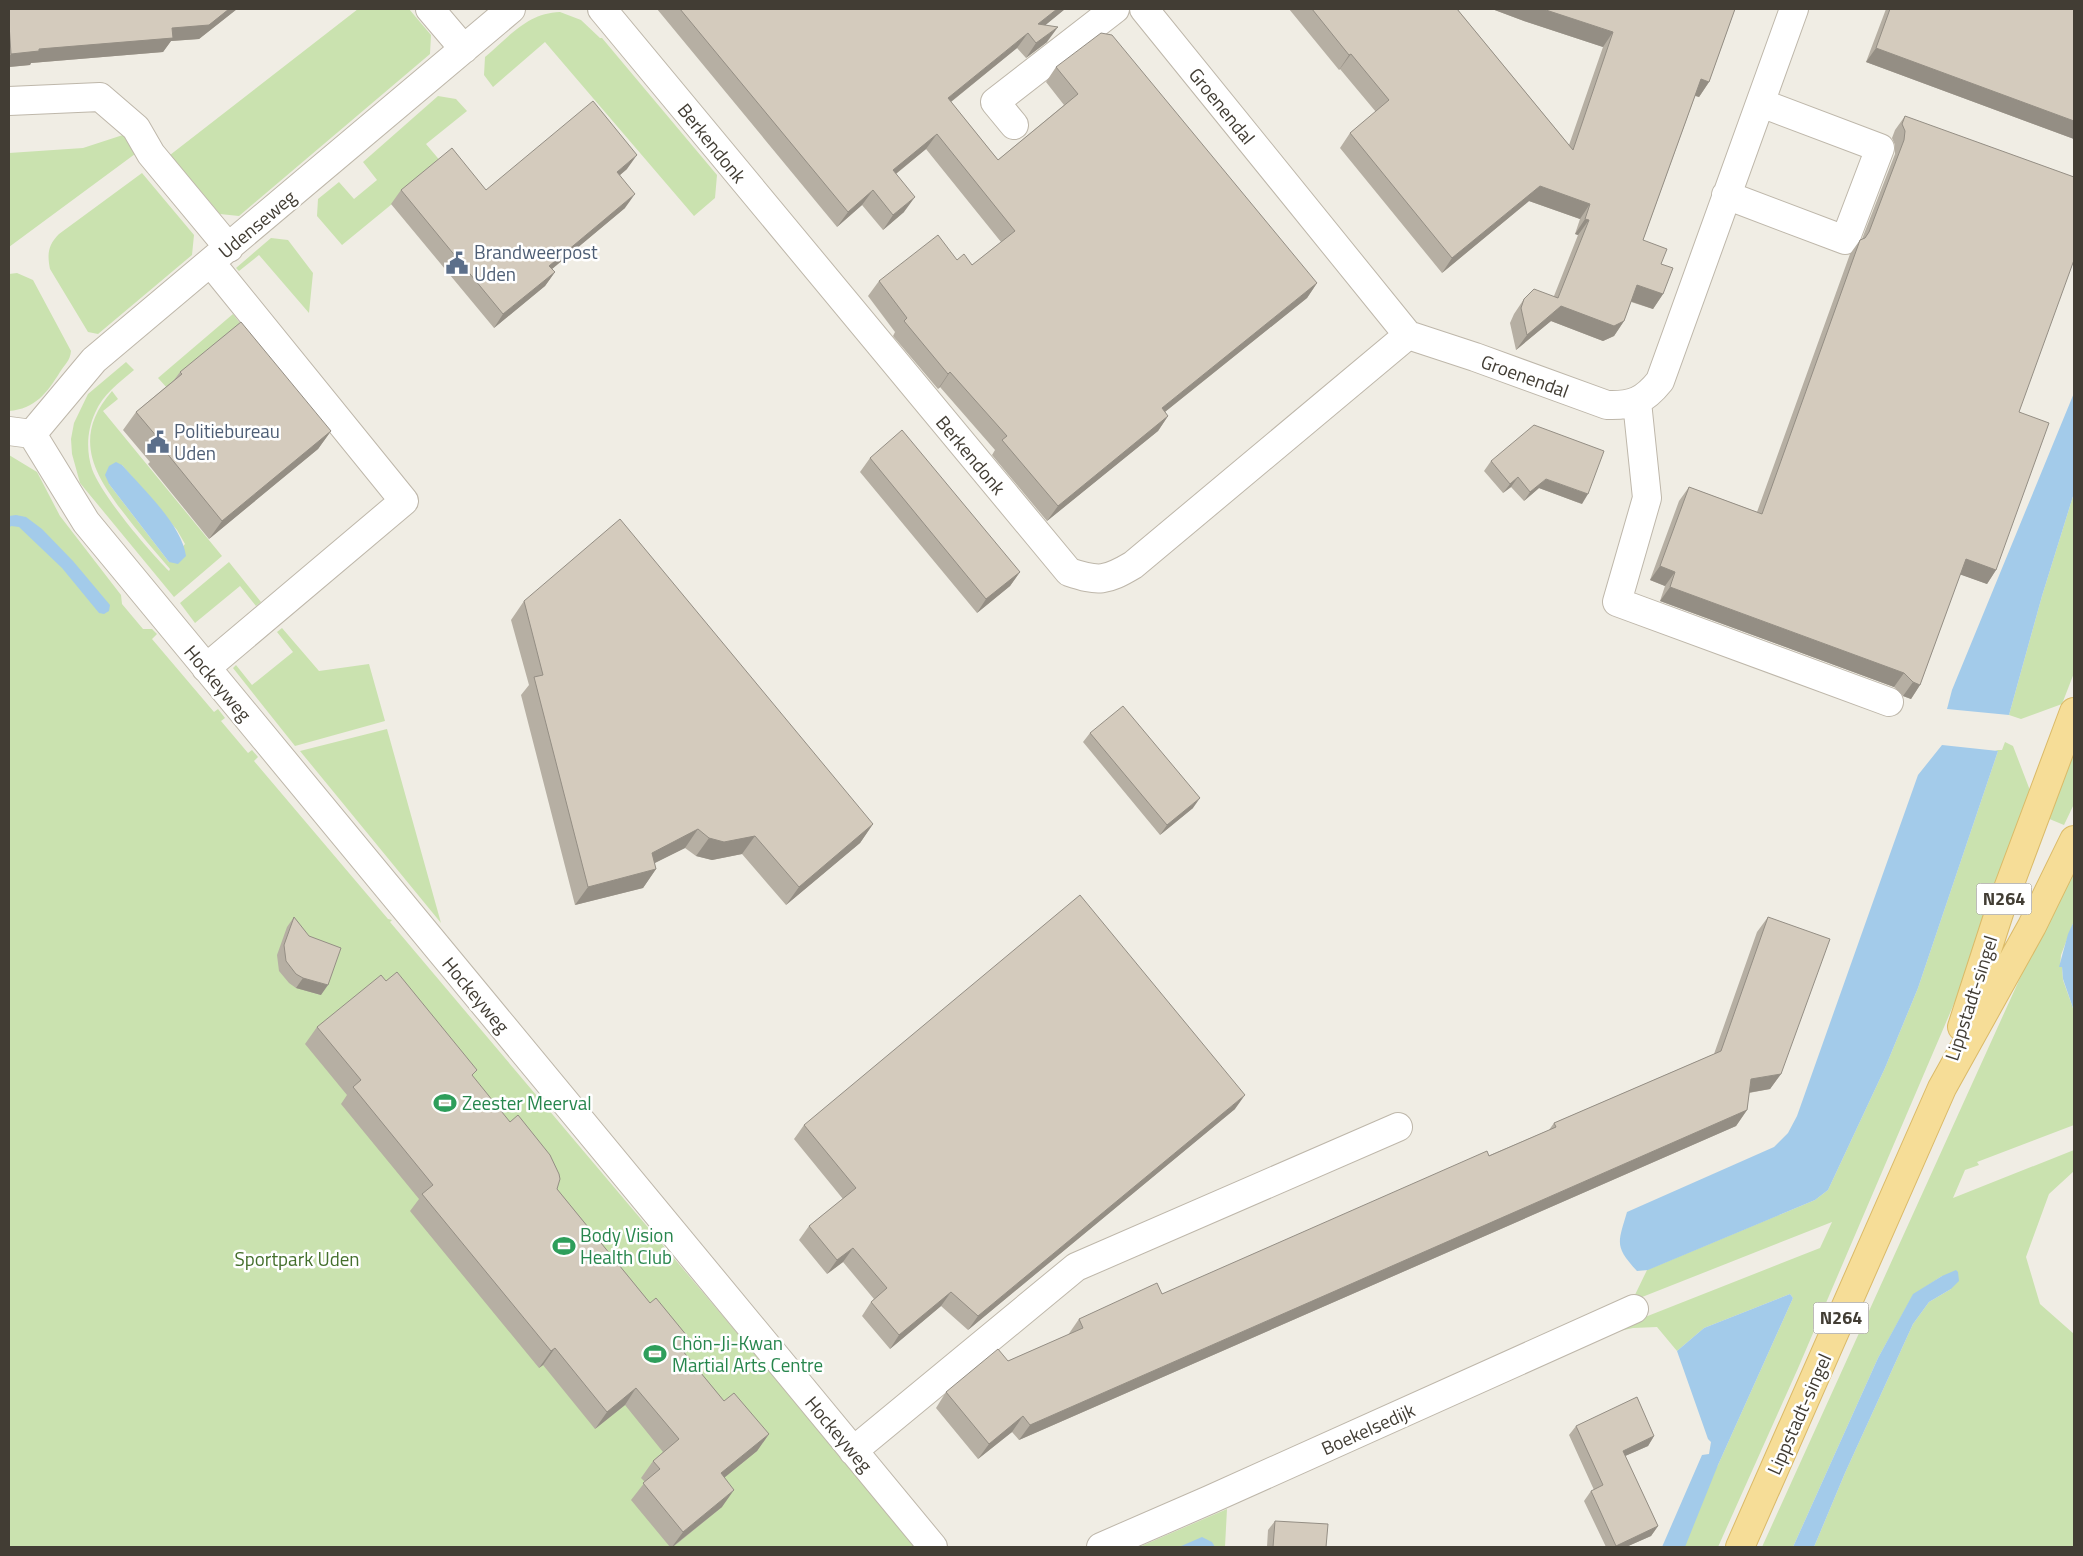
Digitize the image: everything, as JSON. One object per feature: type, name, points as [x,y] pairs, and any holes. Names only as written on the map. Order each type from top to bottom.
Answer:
[{"type":"main road","name":"Lippstadt-singel","points":[[1942,1088],[2000,910],[2074,712]]},
{"type":"main road","name":"Lippstadt-singel","points":[[1740,1547],[1942,1088],[2032,926],[2074,840]]},
{"type":"street","points":[[430,9],[464,49]]},
{"type":"street","name":"Udenseweg","points":[[21,432],[94,360],[511,9]]},
{"type":"street","name":"Berkendonk","points":[[602,9],[1069,572],[1091,580],[1108,578],[1133,565],[1408,336]]},
{"type":"street","points":[[1014,125],[995,102],[1115,9]]},
{"type":"street","name":"Groenendal","points":[[1144,9],[1408,336],[1474,357],[1607,405],[1622,406],[1637,402]]},
{"type":"street","points":[[1794,9],[1660,381],[1650,393],[1637,402],[1647,498],[1617,602],[1889,702]]},
{"type":"street","points":[[9,101],[100,97],[136,128],[150,154],[220,255],[404,501],[206,668]]},
{"type":"street","points":[[1726,195],[1845,240],[1880,148],[1761,103]]},
{"type":"street","name":"Hockeyweg","points":[[21,432],[86,522],[933,1547]]},
{"type":"street","points":[[854,1452],[1076,1266],[1398,1127]]},
{"type":"street","name":"Boekelsedijk","points":[[1101,1547],[1210,1500],[1634,1308]]},
{"type":"green space","points":[[358,9],[409,9],[431,35],[430,54],[239,216],[220,214],[170,155]]},
{"type":"green space","points":[[560,12],[581,20],[602,38],[717,175],[715,198],[694,216],[545,42],[493,87],[484,75],[485,57],[519,27],[548,13]]},
{"type":"green space","points":[[438,96],[456,99],[467,111],[426,144],[442,163],[342,245],[317,216],[318,199],[339,182],[354,199],[377,180],[363,162]]},
{"type":"green space","points":[[129,133],[135,154],[9,247],[9,153],[83,148]]},
{"type":"green space","points":[[142,173],[194,235],[192,255],[98,334],[88,332],[50,269],[49,254],[51,246],[59,234]]},
{"type":"green space","points":[[271,238],[288,240],[313,273],[309,313],[259,255],[239,271],[236,268]]},
{"type":"green space","points":[[17,273],[33,280],[71,351],[67,362],[50,387],[39,399],[26,407],[9,411],[9,274]]},
{"type":"green space","points":[[233,314],[243,327],[168,389],[158,378]]},
{"type":"green space","points":[[126,362],[134,370],[112,389],[98,406],[90,426],[88,448],[90,462],[97,480],[115,508],[138,537],[169,571],[170,569],[134,527],[112,497],[96,468],[91,453],[90,438],[93,423],[100,407],[112,391],[118,399],[103,411],[222,556],[174,597],[80,483],[72,454],[71,439],[74,423],[88,394]],"holes":[[[122,465],[177,530],[185,544],[169,562],[109,484]]]},
{"type":"green space","name":"Sportpark Uden","points":[[9,455],[37,472],[60,516],[121,595],[122,604],[143,629],[152,629],[157,634],[152,639],[214,712],[218,709],[225,718],[221,721],[248,753],[252,750],[258,757],[254,761],[388,919],[392,920],[390,922],[918,1547],[9,1547]]},
{"type":"green space","points":[[2074,493],[2074,673],[2062,704],[2021,719],[2009,715],[2042,596]]},
{"type":"green space","points":[[229,562],[261,602],[256,606],[240,586],[195,623],[180,603]]},
{"type":"green space","points":[[282,628],[319,671],[369,664],[385,721],[295,746],[233,668],[236,665],[252,685],[293,652],[277,632]]},
{"type":"green space","points":[[387,729],[441,923],[300,751]]},
{"type":"green space","points":[[2005,742],[2013,746],[2031,793],[1959,992],[1799,1366],[1718,1547],[1668,1547],[1718,1465],[1793,1298],[1790,1294],[1704,1328],[1677,1351],[1657,1327],[1633,1328],[1597,1336],[1820,1248],[1832,1222],[1632,1301],[1647,1270],[1815,1200],[1828,1190],[1885,1068],[1918,988],[1998,751],[1995,750],[2002,750]]},
{"type":"green space","points":[[2074,746],[2074,804],[2064,825],[2047,818]]},
{"type":"green space","points":[[2074,859],[2074,921],[2061,955],[2060,967],[2062,967],[2063,980],[2074,1011],[2074,1125],[1977,1162],[1979,1165],[1965,1170],[1953,1198],[2074,1150],[2074,1171],[2049,1194],[2026,1257],[2040,1304],[2074,1334],[2074,1547],[1814,1547],[1845,1473],[1913,1324],[1929,1302],[1951,1289],[1942,1276],[1913,1295],[1878,1358],[1793,1547],[1762,1547]]},
{"type":"green space","points":[[1227,1509],[1225,1547],[1139,1547]]},
{"type":"water","points":[[2074,393],[2074,493],[2042,596],[2009,715],[1947,709],[1952,690]]},
{"type":"water","points":[[116,462],[122,465],[170,520],[183,544],[186,556],[178,564],[169,562],[109,484],[105,475],[109,466]]},
{"type":"water","points":[[9,516],[26,517],[42,529],[73,561],[110,605],[109,611],[104,614],[99,613],[62,568],[19,527],[11,526],[9,528]]},
{"type":"water","points":[[1942,745],[1998,751],[1918,988],[1885,1068],[1828,1190],[1815,1200],[1648,1270],[1637,1271],[1621,1250],[1620,1238],[1627,1212],[1774,1147],[1788,1133],[1797,1116],[1918,775]]},
{"type":"water","points":[[2074,921],[2074,1011],[2063,979],[2062,967],[2059,967],[2068,934]]},
{"type":"water","points":[[1956,1270],[1959,1281],[1951,1289],[1929,1302],[1913,1324],[1845,1473],[1814,1547],[1793,1547],[1878,1358],[1913,1294],[1942,1276]]},
{"type":"water","points":[[1790,1294],[1793,1298],[1718,1465],[1685,1547],[1662,1547],[1702,1455],[1709,1454],[1711,1442],[1708,1439],[1677,1351],[1704,1328]]},
{"type":"water","points":[[1202,1537],[1212,1542],[1215,1547],[1179,1547]]},
{"type":"building","points":[[9,9],[229,9],[209,25],[172,28],[173,38],[39,49],[39,51],[11,54]]},
{"type":"building","points":[[680,9],[1057,9],[1038,24],[1058,27],[1036,43],[1028,33],[948,98],[998,160],[1078,94],[1056,67],[1101,33],[1112,35],[1317,283],[1162,408],[1168,416],[1058,506],[1002,440],[1007,436],[950,372],[948,374],[904,321],[907,318],[879,281],[938,235],[957,260],[964,254],[972,265],[1015,231],[937,134],[893,170],[915,197],[893,215],[873,190],[848,212]]},
{"type":"building","points":[[1312,9],[1457,9],[1573,150],[1613,32],[1543,9],[1735,9],[1709,82],[1701,79],[1643,240],[1667,249],[1661,264],[1673,268],[1663,294],[1637,285],[1624,321],[1614,326],[1561,306],[1527,335],[1521,308],[1524,299],[1534,289],[1558,298],[1589,220],[1585,219],[1590,204],[1540,186],[1452,258],[1350,133],[1389,100]]},
{"type":"building","points":[[1890,9],[2074,9],[2074,121],[1876,48]]},
{"type":"building","points":[[593,101],[637,155],[617,172],[635,194],[549,266],[555,272],[503,314],[401,190],[452,148],[486,190]]},
{"type":"building","points":[[1905,116],[2074,177],[2074,260],[2019,412],[2049,423],[1996,570],[1966,559],[1920,685],[1913,682],[1904,673],[1670,587],[1675,572],[1660,566],[1689,487],[1762,514],[1860,240],[1865,238],[1869,232],[1904,140],[1905,131],[1902,124]]},
{"type":"building","points":[[241,322],[331,431],[222,521],[136,412],[182,374],[180,372]]},
{"type":"building","points":[[1534,425],[1604,451],[1588,494],[1546,479],[1530,492],[1518,477],[1510,484],[1491,461]]},
{"type":"building","points":[[902,430],[1020,572],[986,599],[870,458]]},
{"type":"building","points":[[620,519],[873,824],[799,887],[755,836],[724,842],[709,838],[698,829],[652,853],[656,869],[588,887],[534,677],[543,675],[524,601]]},
{"type":"building","points":[[1123,706],[1200,798],[1167,825],[1090,733]]},
{"type":"building","points":[[1080,895],[1245,1095],[978,1316],[951,1292],[899,1335],[871,1302],[887,1288],[853,1248],[837,1260],[809,1226],[856,1188],[804,1125]]},
{"type":"building","points":[[294,917],[309,936],[341,948],[328,985],[303,978],[296,974],[286,961],[284,945]]},
{"type":"building","points":[[1768,917],[1830,939],[1781,1074],[1751,1079],[1747,1110],[1030,1425],[1023,1416],[989,1444],[946,1392],[998,1349],[1008,1361],[1083,1328],[1079,1319],[1157,1283],[1162,1294],[1487,1151],[1489,1156],[1556,1127],[1554,1123],[1721,1051]]},
{"type":"building","points":[[397,972],[477,1070],[472,1075],[510,1122],[518,1115],[550,1155],[559,1174],[560,1179],[557,1189],[650,1303],[656,1298],[692,1342],[682,1350],[724,1401],[734,1393],[769,1434],[721,1473],[734,1490],[683,1532],[643,1483],[660,1469],[653,1461],[679,1439],[636,1388],[607,1412],[555,1348],[551,1351],[422,1194],[433,1185],[353,1087],[361,1080],[317,1027],[381,975],[386,981]]},
{"type":"building","points":[[1637,1397],[1654,1436],[1623,1451],[1658,1526],[1616,1546],[1591,1491],[1603,1485],[1576,1426]]},
{"type":"building","points":[[1275,1521],[1328,1524],[1326,1547],[1273,1547]]},
{"type":"place","name":"Brandweerpost Uden","points":[[457,263]]},
{"type":"place","name":"Politiebureau Uden","points":[[158,442]]},
{"type":"place","name":"Zeester Meerval","points":[[445,1103]]},
{"type":"place","name":"Body Vision Health Club","points":[[564,1246]]},
{"type":"place","name":"Chön-Ji-Kwan Martial Arts Centre","points":[[655,1354]]}]
